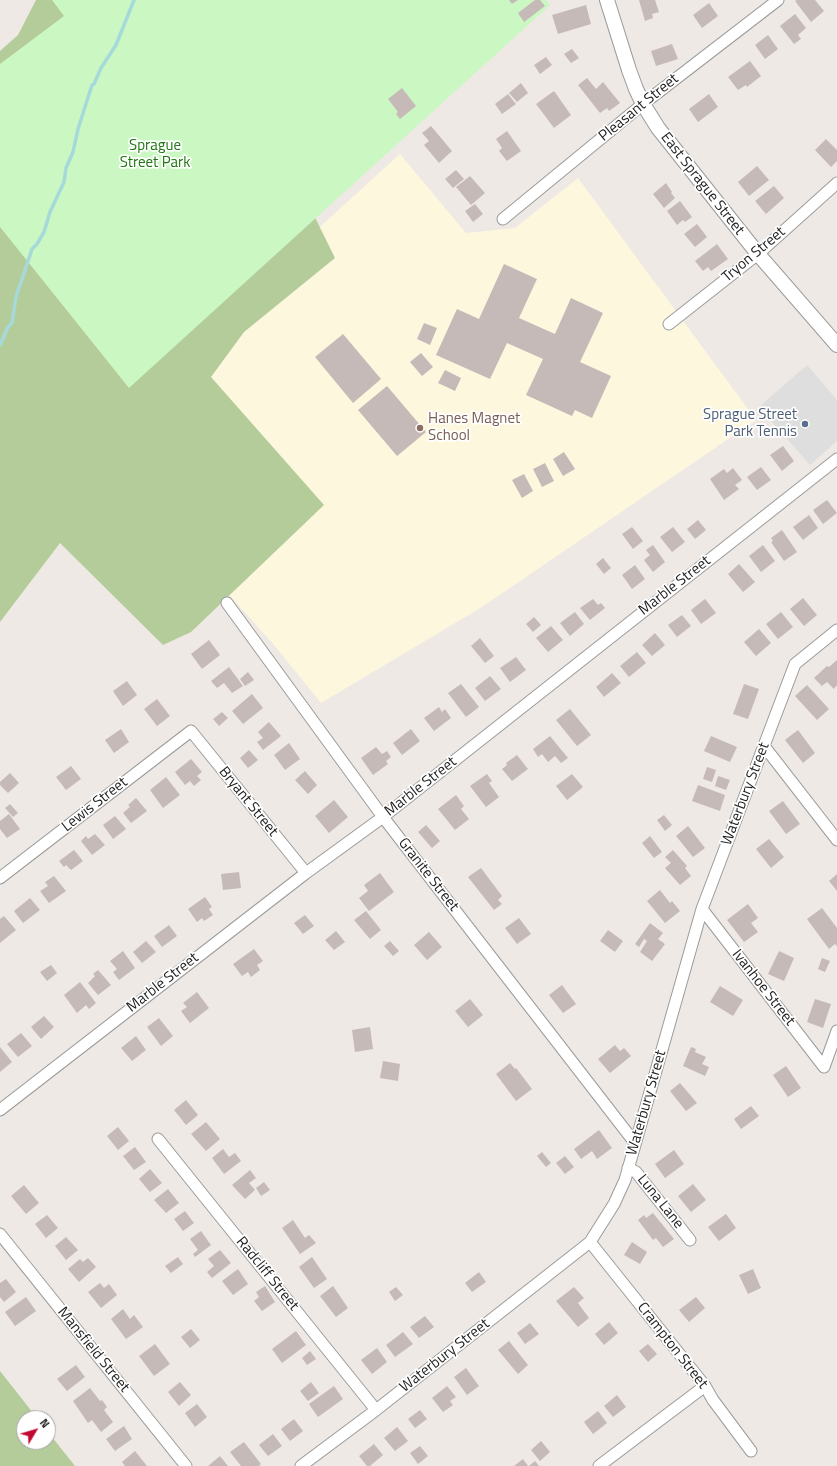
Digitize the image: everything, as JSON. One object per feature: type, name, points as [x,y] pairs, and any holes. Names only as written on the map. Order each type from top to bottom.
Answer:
[{"type":"street","name":"East Sprague Street","points":[[607,0],[629,70],[643,104],[658,128],[758,254],[837,345]]},
{"type":"street","name":"Pleasant Street","points":[[503,219],[643,104],[778,0]]},
{"type":"street","name":"Tryon Street","points":[[669,324],[758,254],[837,183]]},
{"type":"street","name":"Marble Street","points":[[0,1110],[306,873],[383,818],[837,459]]},
{"type":"street","name":"Granite Street","points":[[227,602],[383,818],[635,1143]]},
{"type":"street","name":"Waterbury Street","points":[[301,1466],[376,1410],[590,1242],[614,1204],[625,1180],[702,909],[795,664],[837,630]]},
{"type":"street","name":"Bryant Street","points":[[191,731],[306,873]]},
{"type":"street","name":"Lewis Street","points":[[0,878],[191,731]]},
{"type":"street","points":[[764,746],[837,840]]},
{"type":"street","name":"Ivanhoe Street","points":[[702,909],[824,1066],[837,1031]]},
{"type":"street","name":"Radcliff Street","points":[[158,1139],[376,1410]]},
{"type":"street","name":"Luna Lane","points":[[628,1168],[636,1172],[690,1240]]},
{"type":"street","name":"Mansfield Street","points":[[0,1234],[186,1466]]},
{"type":"street","name":"Crampton Street","points":[[590,1242],[705,1386],[713,1400],[751,1451]]},
{"type":"street","points":[[599,1466],[705,1386]]},
{"type":"shaded area","name":"Hanes Magnet School","points":[[400,154],[466,233],[515,228],[578,178],[756,420],[482,607],[321,703],[274,645],[87,435],[189,346]]},
{"type":"shaded area","name":"Sprague Street Park Tennis","points":[[807,365],[837,400],[837,441],[810,465],[759,407]]},
{"type":"green space","points":[[36,0],[269,0],[298,183],[335,258],[244,332],[211,377],[324,505],[191,632],[163,645],[60,543],[0,622],[0,51],[18,35]]},
{"type":"green space","name":"Sprague Street Park","points":[[52,0],[546,0],[550,5],[129,388],[0,227],[0,64],[64,16]]},
{"type":"green space","points":[[0,1371],[31,1410],[16,1410],[16,1450],[56,1450],[56,1442],[75,1466],[0,1466]]},
{"type":"building","points":[[509,0],[518,0],[512,4]]},
{"type":"building","points":[[535,0],[540,0],[545,6],[524,22],[518,13]]},
{"type":"building","points":[[639,0],[655,0],[659,12],[652,14],[653,18],[645,21]]},
{"type":"building","points":[[815,0],[824,11],[811,22],[795,1]]},
{"type":"building","points":[[709,3],[718,16],[702,28],[693,15]]},
{"type":"building","points":[[586,5],[591,24],[558,34],[552,15]]},
{"type":"building","points":[[795,14],[806,28],[798,35],[801,39],[794,44],[780,26]]},
{"type":"building","points":[[768,35],[778,49],[765,59],[755,45]]},
{"type":"building","points":[[672,44],[678,59],[656,66],[651,51]]},
{"type":"building","points":[[572,49],[579,58],[571,63],[564,54]]},
{"type":"building","points":[[546,57],[552,65],[540,74],[534,65]]},
{"type":"building","points":[[750,61],[761,76],[747,87],[746,85],[738,90],[728,77]]},
{"type":"building","points":[[587,78],[596,89],[603,82],[620,103],[609,111],[607,108],[600,113],[578,85]]},
{"type":"building","points":[[521,83],[528,93],[517,102],[509,93]]},
{"type":"building","points":[[402,88],[416,106],[400,119],[396,114],[398,112],[388,99]]},
{"type":"building","points":[[554,91],[571,115],[554,128],[536,104]]},
{"type":"building","points":[[508,94],[516,104],[502,114],[495,104]]},
{"type":"building","points":[[709,94],[718,107],[698,122],[689,109]]},
{"type":"building","points":[[431,126],[452,151],[439,163],[424,145],[429,141],[422,133]]},
{"type":"building","points":[[507,131],[521,151],[507,161],[499,151],[502,148],[496,139]]},
{"type":"building","points":[[826,139],[837,150],[837,161],[831,167],[815,150]]},
{"type":"building","points":[[757,166],[769,180],[749,196],[738,182]]},
{"type":"building","points":[[456,170],[464,179],[453,188],[445,179]]},
{"type":"building","points":[[470,176],[485,193],[471,205],[456,187]]},
{"type":"building","points":[[666,183],[675,198],[664,208],[653,194]]},
{"type":"building","points":[[774,186],[784,198],[766,214],[755,201]]},
{"type":"building","points":[[680,201],[692,217],[685,222],[683,220],[677,225],[667,211]]},
{"type":"building","points":[[475,204],[483,214],[473,222],[465,211]]},
{"type":"building","points":[[697,224],[707,237],[695,247],[684,234]]},
{"type":"building","points":[[717,244],[728,259],[711,271],[708,267],[703,271],[695,261]]},
{"type":"building","name":"Hanes Magnet School","points":[[504,264],[537,279],[519,318],[555,334],[571,298],[603,313],[580,362],[611,376],[592,418],[575,410],[572,416],[526,395],[543,359],[507,343],[490,379],[436,355],[457,309],[479,319]]},
{"type":"building","points":[[424,323],[437,328],[430,345],[417,339]]},
{"type":"building","points":[[343,334],[381,379],[353,403],[315,357]]},
{"type":"building","points":[[421,353],[433,367],[422,376],[410,362]]},
{"type":"building","points":[[445,370],[461,378],[455,391],[438,383]]},
{"type":"building","points":[[387,386],[426,432],[397,456],[358,410]]},
{"type":"building","points":[[783,446],[794,461],[782,471],[770,455]]},
{"type":"building","points":[[564,452],[575,469],[563,476],[553,459]]},
{"type":"building","points":[[545,463],[554,481],[542,487],[533,469]]},
{"type":"building","points":[[761,467],[771,480],[757,490],[747,477]]},
{"type":"building","points":[[733,468],[742,480],[735,485],[739,489],[724,500],[710,479],[724,469],[727,473]]},
{"type":"building","points":[[524,474],[533,491],[522,498],[512,480]]},
{"type":"building","points":[[827,500],[837,513],[823,524],[813,510]]},
{"type":"building","points":[[809,515],[818,528],[803,540],[793,527]]},
{"type":"building","points":[[698,520],[706,530],[695,539],[687,529]]},
{"type":"building","points":[[632,527],[643,541],[633,549],[622,534]]},
{"type":"building","points":[[673,527],[685,542],[672,552],[660,537]]},
{"type":"building","points":[[782,530],[797,552],[784,561],[771,542],[773,541],[771,538]]},
{"type":"building","points":[[653,545],[665,562],[653,572],[644,560],[650,555],[646,550]]},
{"type":"building","points":[[763,545],[775,561],[761,572],[749,556]]},
{"type":"building","points":[[603,558],[611,568],[604,574],[596,564]]},
{"type":"building","points":[[739,564],[755,582],[743,592],[728,574]]},
{"type":"building","points":[[635,565],[645,579],[632,589],[622,575]]},
{"type":"building","points":[[803,598],[817,615],[804,626],[790,609]]},
{"type":"building","points":[[593,599],[598,605],[601,603],[605,608],[590,620],[580,608]]},
{"type":"building","points":[[705,599],[716,613],[701,624],[691,610]]},
{"type":"building","points":[[575,612],[584,624],[570,636],[560,623]]},
{"type":"building","points":[[781,612],[793,627],[778,639],[766,624]]},
{"type":"building","points":[[682,615],[691,626],[677,637],[668,625]]},
{"type":"building","points":[[534,617],[541,625],[533,632],[526,624]]},
{"type":"building","points":[[551,626],[563,640],[548,652],[536,638]]},
{"type":"building","points":[[759,629],[771,643],[756,656],[744,642]]},
{"type":"building","points":[[655,633],[665,645],[652,656],[642,645]]},
{"type":"building","points":[[480,638],[494,656],[485,663],[471,646]]},
{"type":"building","points":[[209,640],[220,655],[202,669],[191,654]]},
{"type":"building","points":[[637,652],[646,663],[629,677],[620,666]]},
{"type":"building","points":[[516,657],[526,670],[510,682],[500,668]]},
{"type":"building","points":[[837,660],[837,685],[834,689],[827,682],[822,686],[814,678],[827,666],[829,667]]},
{"type":"building","points":[[229,667],[243,686],[232,693],[224,683],[217,688],[211,681]]},
{"type":"building","points":[[248,672],[254,680],[245,686],[240,679]]},
{"type":"building","points":[[612,673],[621,683],[604,697],[596,687]]},
{"type":"building","points":[[490,676],[501,689],[485,701],[475,688]]},
{"type":"building","points":[[127,681],[137,695],[123,706],[113,691]]},
{"type":"building","points":[[461,684],[479,707],[466,717],[448,693]]},
{"type":"building","points":[[744,684],[759,689],[748,719],[733,714]]},
{"type":"building","points":[[807,685],[829,709],[817,720],[795,696]]},
{"type":"building","points":[[252,694],[263,708],[243,724],[232,711]]},
{"type":"building","points":[[157,699],[170,716],[157,726],[144,709]]},
{"type":"building","points":[[439,707],[442,712],[445,709],[451,718],[434,731],[424,718]]},
{"type":"building","points":[[570,709],[591,735],[577,746],[556,720]]},
{"type":"building","points":[[222,712],[228,718],[219,726],[213,719]]},
{"type":"building","points":[[269,722],[281,736],[263,750],[257,742],[263,738],[258,732]]},
{"type":"building","points":[[121,729],[129,742],[114,753],[105,740]]},
{"type":"building","points":[[411,729],[420,741],[402,755],[393,743]]},
{"type":"building","points":[[798,730],[815,753],[803,763],[785,740]]},
{"type":"building","points":[[550,736],[568,758],[561,763],[555,756],[548,762],[542,754],[538,757],[533,749]]},
{"type":"building","points":[[711,736],[737,747],[730,762],[704,751]]},
{"type":"building","points":[[289,743],[300,759],[285,770],[274,755]]},
{"type":"building","points":[[376,747],[382,754],[387,751],[391,757],[386,761],[388,764],[373,775],[361,758]]},
{"type":"building","points":[[249,750],[258,760],[248,768],[240,758]]},
{"type":"building","points":[[517,755],[528,769],[512,781],[502,769],[507,765],[506,763]]},
{"type":"building","points":[[191,759],[202,772],[197,776],[201,780],[194,786],[190,781],[185,785],[175,772]]},
{"type":"building","points":[[71,766],[81,779],[66,790],[56,777]]},
{"type":"building","points":[[707,767],[716,770],[712,782],[703,779]]},
{"type":"building","points":[[305,771],[317,785],[308,794],[295,780]]},
{"type":"building","points":[[10,773],[19,783],[8,793],[0,785],[0,782]]},
{"type":"building","points":[[487,774],[492,781],[489,783],[499,797],[486,807],[470,786]]},
{"type":"building","points":[[572,774],[583,787],[567,800],[556,786]]},
{"type":"building","points":[[718,776],[730,780],[726,790],[715,786]]},
{"type":"building","points":[[166,777],[180,795],[163,808],[150,790]]},
{"type":"building","points":[[698,785],[725,795],[720,811],[692,801]]},
{"type":"building","points":[[456,795],[464,806],[461,809],[469,819],[455,830],[438,809]]},
{"type":"building","points":[[136,798],[147,811],[131,823],[123,813],[130,807],[128,805]]},
{"type":"building","points":[[334,800],[348,817],[329,833],[315,816]]},
{"type":"building","points":[[783,801],[800,824],[786,834],[769,811]]},
{"type":"building","points":[[10,804],[18,813],[13,817],[5,808]]},
{"type":"building","points":[[9,814],[20,829],[7,838],[0,829],[0,821]]},
{"type":"building","points":[[664,815],[672,825],[665,831],[657,820]]},
{"type":"building","points":[[115,816],[126,829],[113,839],[103,825]]},
{"type":"building","points":[[426,825],[440,841],[432,848],[418,832]]},
{"type":"building","points":[[688,826],[705,848],[693,857],[676,836]]},
{"type":"building","points":[[95,834],[105,845],[92,855],[81,841],[86,836],[88,839]]},
{"type":"building","points":[[650,836],[662,852],[654,858],[642,843]]},
{"type":"building","points":[[769,839],[784,857],[771,868],[756,849]]},
{"type":"building","points":[[74,850],[83,861],[71,870],[66,865],[64,867],[59,861]]},
{"type":"building","points":[[673,850],[687,866],[685,868],[691,876],[680,885],[665,868],[671,863],[665,857]]},
{"type":"building","points":[[481,868],[502,896],[498,900],[502,904],[494,910],[468,877]]},
{"type":"building","points":[[239,872],[241,888],[223,890],[221,874]]},
{"type":"building","points":[[380,873],[394,892],[369,911],[359,898],[368,891],[364,885]]},
{"type":"building","points":[[837,874],[837,891],[829,881]]},
{"type":"building","points":[[54,876],[66,891],[49,903],[40,891],[48,886],[45,882]]},
{"type":"building","points":[[660,890],[670,903],[672,901],[680,911],[665,923],[647,901]]},
{"type":"building","points":[[205,897],[212,907],[209,909],[213,915],[204,921],[202,918],[197,922],[188,909]]},
{"type":"building","points":[[30,898],[40,910],[23,923],[14,911]]},
{"type":"building","points":[[748,904],[758,918],[751,923],[758,932],[744,942],[727,920]]},
{"type":"building","points":[[822,908],[837,928],[837,946],[835,944],[829,949],[807,919]]},
{"type":"building","points":[[366,911],[381,930],[370,939],[354,920]]},
{"type":"building","points":[[305,915],[314,926],[303,934],[294,923]]},
{"type":"building","points":[[4,916],[16,930],[0,943],[0,919]]},
{"type":"building","points":[[519,918],[531,934],[517,944],[505,928]]},
{"type":"building","points":[[650,923],[663,933],[658,939],[665,944],[652,961],[640,952],[647,941],[644,939],[639,947],[635,944]]},
{"type":"building","points":[[169,925],[177,936],[162,947],[154,936]]},
{"type":"building","points":[[608,930],[623,941],[615,952],[600,941]]},
{"type":"building","points":[[336,931],[345,942],[334,950],[325,940]]},
{"type":"building","points":[[429,932],[442,947],[427,960],[414,945]]},
{"type":"building","points":[[146,941],[156,952],[142,963],[133,952]]},
{"type":"building","points":[[390,941],[399,951],[393,956],[384,946]]},
{"type":"building","points":[[254,949],[263,961],[257,965],[260,970],[251,977],[248,972],[242,976],[233,964]]},
{"type":"building","points":[[123,951],[135,968],[119,980],[113,972],[117,969],[110,961]]},
{"type":"building","points":[[779,951],[794,958],[784,981],[768,974]]},
{"type":"building","points":[[822,958],[830,961],[825,972],[818,969]]},
{"type":"building","points":[[51,965],[57,973],[47,981],[40,972]]},
{"type":"building","points":[[98,970],[111,985],[98,995],[88,983],[95,976],[93,974]]},
{"type":"building","points":[[80,982],[96,1003],[89,1009],[86,1005],[77,1013],[64,995]]},
{"type":"building","points":[[562,985],[576,1004],[563,1013],[549,995]]},
{"type":"building","points":[[720,986],[743,1000],[733,1016],[710,1002]]},
{"type":"building","points":[[197,992],[209,1008],[190,1023],[181,1011],[187,1007],[183,1003]]},
{"type":"building","points":[[470,999],[483,1015],[468,1027],[455,1011]]},
{"type":"building","points":[[815,999],[831,1004],[823,1028],[807,1022]]},
{"type":"building","points":[[44,1016],[54,1027],[41,1039],[31,1027]]},
{"type":"building","points":[[159,1018],[173,1036],[161,1046],[147,1027]]},
{"type":"building","points":[[370,1027],[373,1049],[355,1052],[352,1030]]},
{"type":"building","points":[[21,1033],[32,1046],[18,1057],[7,1044]]},
{"type":"building","points":[[136,1036],[146,1050],[132,1061],[121,1048]]},
{"type":"building","points":[[615,1045],[620,1051],[624,1048],[631,1056],[610,1073],[598,1059]]},
{"type":"building","points":[[0,1047],[12,1062],[0,1072]]},
{"type":"building","points":[[691,1047],[696,1049],[695,1052],[706,1057],[702,1064],[709,1067],[705,1076],[683,1066]]},
{"type":"building","points":[[383,1061],[400,1064],[398,1081],[380,1078]]},
{"type":"building","points":[[510,1063],[515,1069],[516,1068],[532,1089],[516,1101],[496,1074]]},
{"type":"building","points":[[786,1066],[801,1088],[788,1097],[773,1075]]},
{"type":"building","points":[[680,1083],[697,1103],[686,1111],[670,1091]]},
{"type":"building","points":[[186,1100],[198,1115],[186,1125],[174,1110]]},
{"type":"building","points":[[751,1106],[759,1116],[741,1129],[734,1119]]},
{"type":"building","points":[[206,1122],[220,1139],[206,1151],[191,1134]]},
{"type":"building","points":[[118,1127],[129,1141],[118,1150],[107,1136]]},
{"type":"building","points":[[599,1130],[612,1148],[597,1159],[592,1151],[581,1159],[574,1149]]},
{"type":"building","points":[[135,1147],[146,1162],[134,1170],[123,1156]]},
{"type":"building","points":[[223,1149],[229,1157],[235,1153],[241,1161],[224,1174],[212,1158]]},
{"type":"building","points":[[674,1150],[684,1164],[665,1178],[655,1164]]},
{"type":"building","points":[[542,1152],[551,1163],[546,1167],[537,1156]]},
{"type":"building","points":[[565,1156],[574,1167],[565,1174],[556,1163]]},
{"type":"building","points":[[150,1169],[162,1183],[150,1192],[139,1179]]},
{"type":"building","points":[[250,1170],[256,1178],[249,1183],[255,1190],[245,1199],[232,1185]]},
{"type":"building","points":[[264,1182],[270,1190],[261,1196],[256,1188]]},
{"type":"building","points":[[693,1184],[706,1200],[691,1212],[678,1196]]},
{"type":"building","points":[[24,1185],[39,1203],[26,1214],[11,1196]]},
{"type":"building","points":[[168,1189],[179,1203],[166,1213],[154,1200]]},
{"type":"building","points":[[185,1211],[194,1223],[183,1231],[174,1219]]},
{"type":"building","points":[[653,1213],[674,1239],[663,1247],[656,1238],[653,1240],[638,1220],[644,1215],[646,1218]]},
{"type":"building","points":[[726,1214],[736,1228],[719,1241],[708,1227]]},
{"type":"building","points":[[47,1215],[58,1228],[46,1238],[35,1224]]},
{"type":"building","points":[[293,1220],[305,1238],[309,1235],[316,1243],[300,1254],[282,1228]]},
{"type":"building","points":[[201,1231],[211,1245],[195,1257],[193,1254],[198,1250],[190,1239]]},
{"type":"building","points":[[66,1237],[78,1250],[66,1260],[55,1246]]},
{"type":"building","points":[[632,1242],[647,1252],[640,1264],[624,1255]]},
{"type":"building","points":[[220,1250],[231,1263],[212,1278],[207,1272],[214,1266],[208,1259]]},
{"type":"building","points":[[178,1257],[183,1264],[171,1273],[165,1266]]},
{"type":"building","points":[[312,1257],[327,1279],[314,1288],[299,1267]]},
{"type":"building","points":[[88,1258],[96,1267],[79,1282],[68,1269],[80,1259],[83,1262]]},
{"type":"building","points":[[238,1269],[248,1284],[233,1295],[222,1281]]},
{"type":"building","points":[[753,1269],[761,1288],[748,1294],[739,1275]]},
{"type":"building","points":[[479,1272],[486,1282],[472,1292],[465,1283]]},
{"type":"building","points":[[6,1279],[16,1292],[4,1302],[0,1297],[0,1283]]},
{"type":"building","points":[[100,1283],[104,1288],[109,1284],[117,1295],[101,1308],[88,1292]]},
{"type":"building","points":[[265,1286],[275,1302],[262,1311],[254,1301],[259,1297],[256,1292]]},
{"type":"building","points":[[333,1286],[348,1308],[336,1317],[320,1296]]},
{"type":"building","points":[[396,1287],[403,1295],[395,1301],[389,1292]]},
{"type":"building","points":[[574,1287],[584,1298],[578,1303],[589,1318],[578,1327],[556,1301]]},
{"type":"building","points":[[26,1297],[36,1311],[15,1326],[5,1312]]},
{"type":"building","points":[[696,1297],[705,1308],[689,1322],[679,1310]]},
{"type":"building","points":[[123,1309],[130,1319],[134,1315],[143,1327],[126,1339],[111,1319]]},
{"type":"building","points":[[425,1316],[434,1327],[419,1338],[410,1327]]},
{"type":"building","points":[[609,1322],[618,1333],[604,1345],[595,1334]]},
{"type":"building","points":[[530,1323],[539,1334],[525,1344],[517,1333]]},
{"type":"building","points":[[191,1329],[200,1340],[190,1348],[181,1337]]},
{"type":"building","points":[[296,1331],[306,1345],[282,1363],[272,1349]]},
{"type":"building","points":[[403,1332],[413,1344],[395,1357],[386,1345]]},
{"type":"building","points":[[509,1341],[528,1365],[518,1374],[498,1350]]},
{"type":"building","points":[[155,1344],[170,1364],[154,1376],[139,1356]]},
{"type":"building","points":[[648,1344],[657,1354],[648,1362],[639,1351]]},
{"type":"building","points":[[377,1348],[387,1362],[372,1374],[361,1360]]},
{"type":"building","points":[[310,1351],[316,1359],[307,1365],[302,1358]]},
{"type":"building","points":[[76,1365],[85,1377],[67,1391],[57,1379]]},
{"type":"building","points":[[466,1368],[479,1386],[467,1395],[454,1377]]},
{"type":"building","points":[[180,1382],[191,1395],[179,1406],[168,1392]]},
{"type":"building","points":[[311,1382],[319,1393],[308,1401],[300,1391]]},
{"type":"building","points":[[334,1386],[343,1399],[318,1417],[309,1404]]},
{"type":"building","points":[[447,1386],[456,1397],[450,1401],[453,1405],[443,1412],[432,1398]]},
{"type":"building","points":[[90,1388],[100,1401],[102,1400],[107,1407],[104,1410],[113,1422],[101,1432],[92,1420],[88,1423],[73,1401]]},
{"type":"building","points":[[617,1395],[626,1407],[613,1417],[604,1406]]},
{"type":"building","points":[[197,1404],[207,1417],[195,1427],[185,1413]]},
{"type":"building","points":[[420,1410],[427,1419],[415,1428],[408,1419]]},
{"type":"building","points":[[598,1411],[607,1423],[593,1434],[584,1422]]},
{"type":"building","points":[[294,1419],[303,1431],[290,1441],[281,1429]]},
{"type":"building","points":[[124,1426],[132,1439],[115,1451],[106,1439]]},
{"type":"building","points":[[397,1427],[408,1441],[395,1451],[384,1438]]},
{"type":"building","points":[[273,1434],[282,1446],[268,1456],[259,1445]]},
{"type":"building","points":[[541,1441],[550,1452],[540,1461],[531,1450]]},
{"type":"building","points":[[244,1442],[261,1464],[259,1466],[241,1466],[230,1452]]},
{"type":"building","points":[[374,1444],[383,1455],[370,1466],[367,1466],[359,1456]]},
{"type":"building","points":[[420,1446],[428,1456],[418,1464],[410,1453]]},
{"type":"building","points":[[135,1451],[147,1466],[125,1466],[122,1462]]},
{"type":"building","points":[[220,1456],[228,1466],[208,1466]]},
{"type":"building","points":[[523,1459],[528,1466],[514,1466]]},
{"type":"building","points":[[535,1461],[539,1466],[529,1466]]},
{"type":"waterway","points":[[0,345],[8,327],[12,323],[16,297],[32,249],[37,244],[44,232],[50,212],[64,182],[66,168],[73,152],[78,129],[92,85],[94,84],[101,68],[116,45],[134,0]]},
{"type":"place","name":"Sprague Street Park Tennis","points":[[805,424]]},
{"type":"place","name":"Hanes Magnet School","points":[[420,428]]}]
